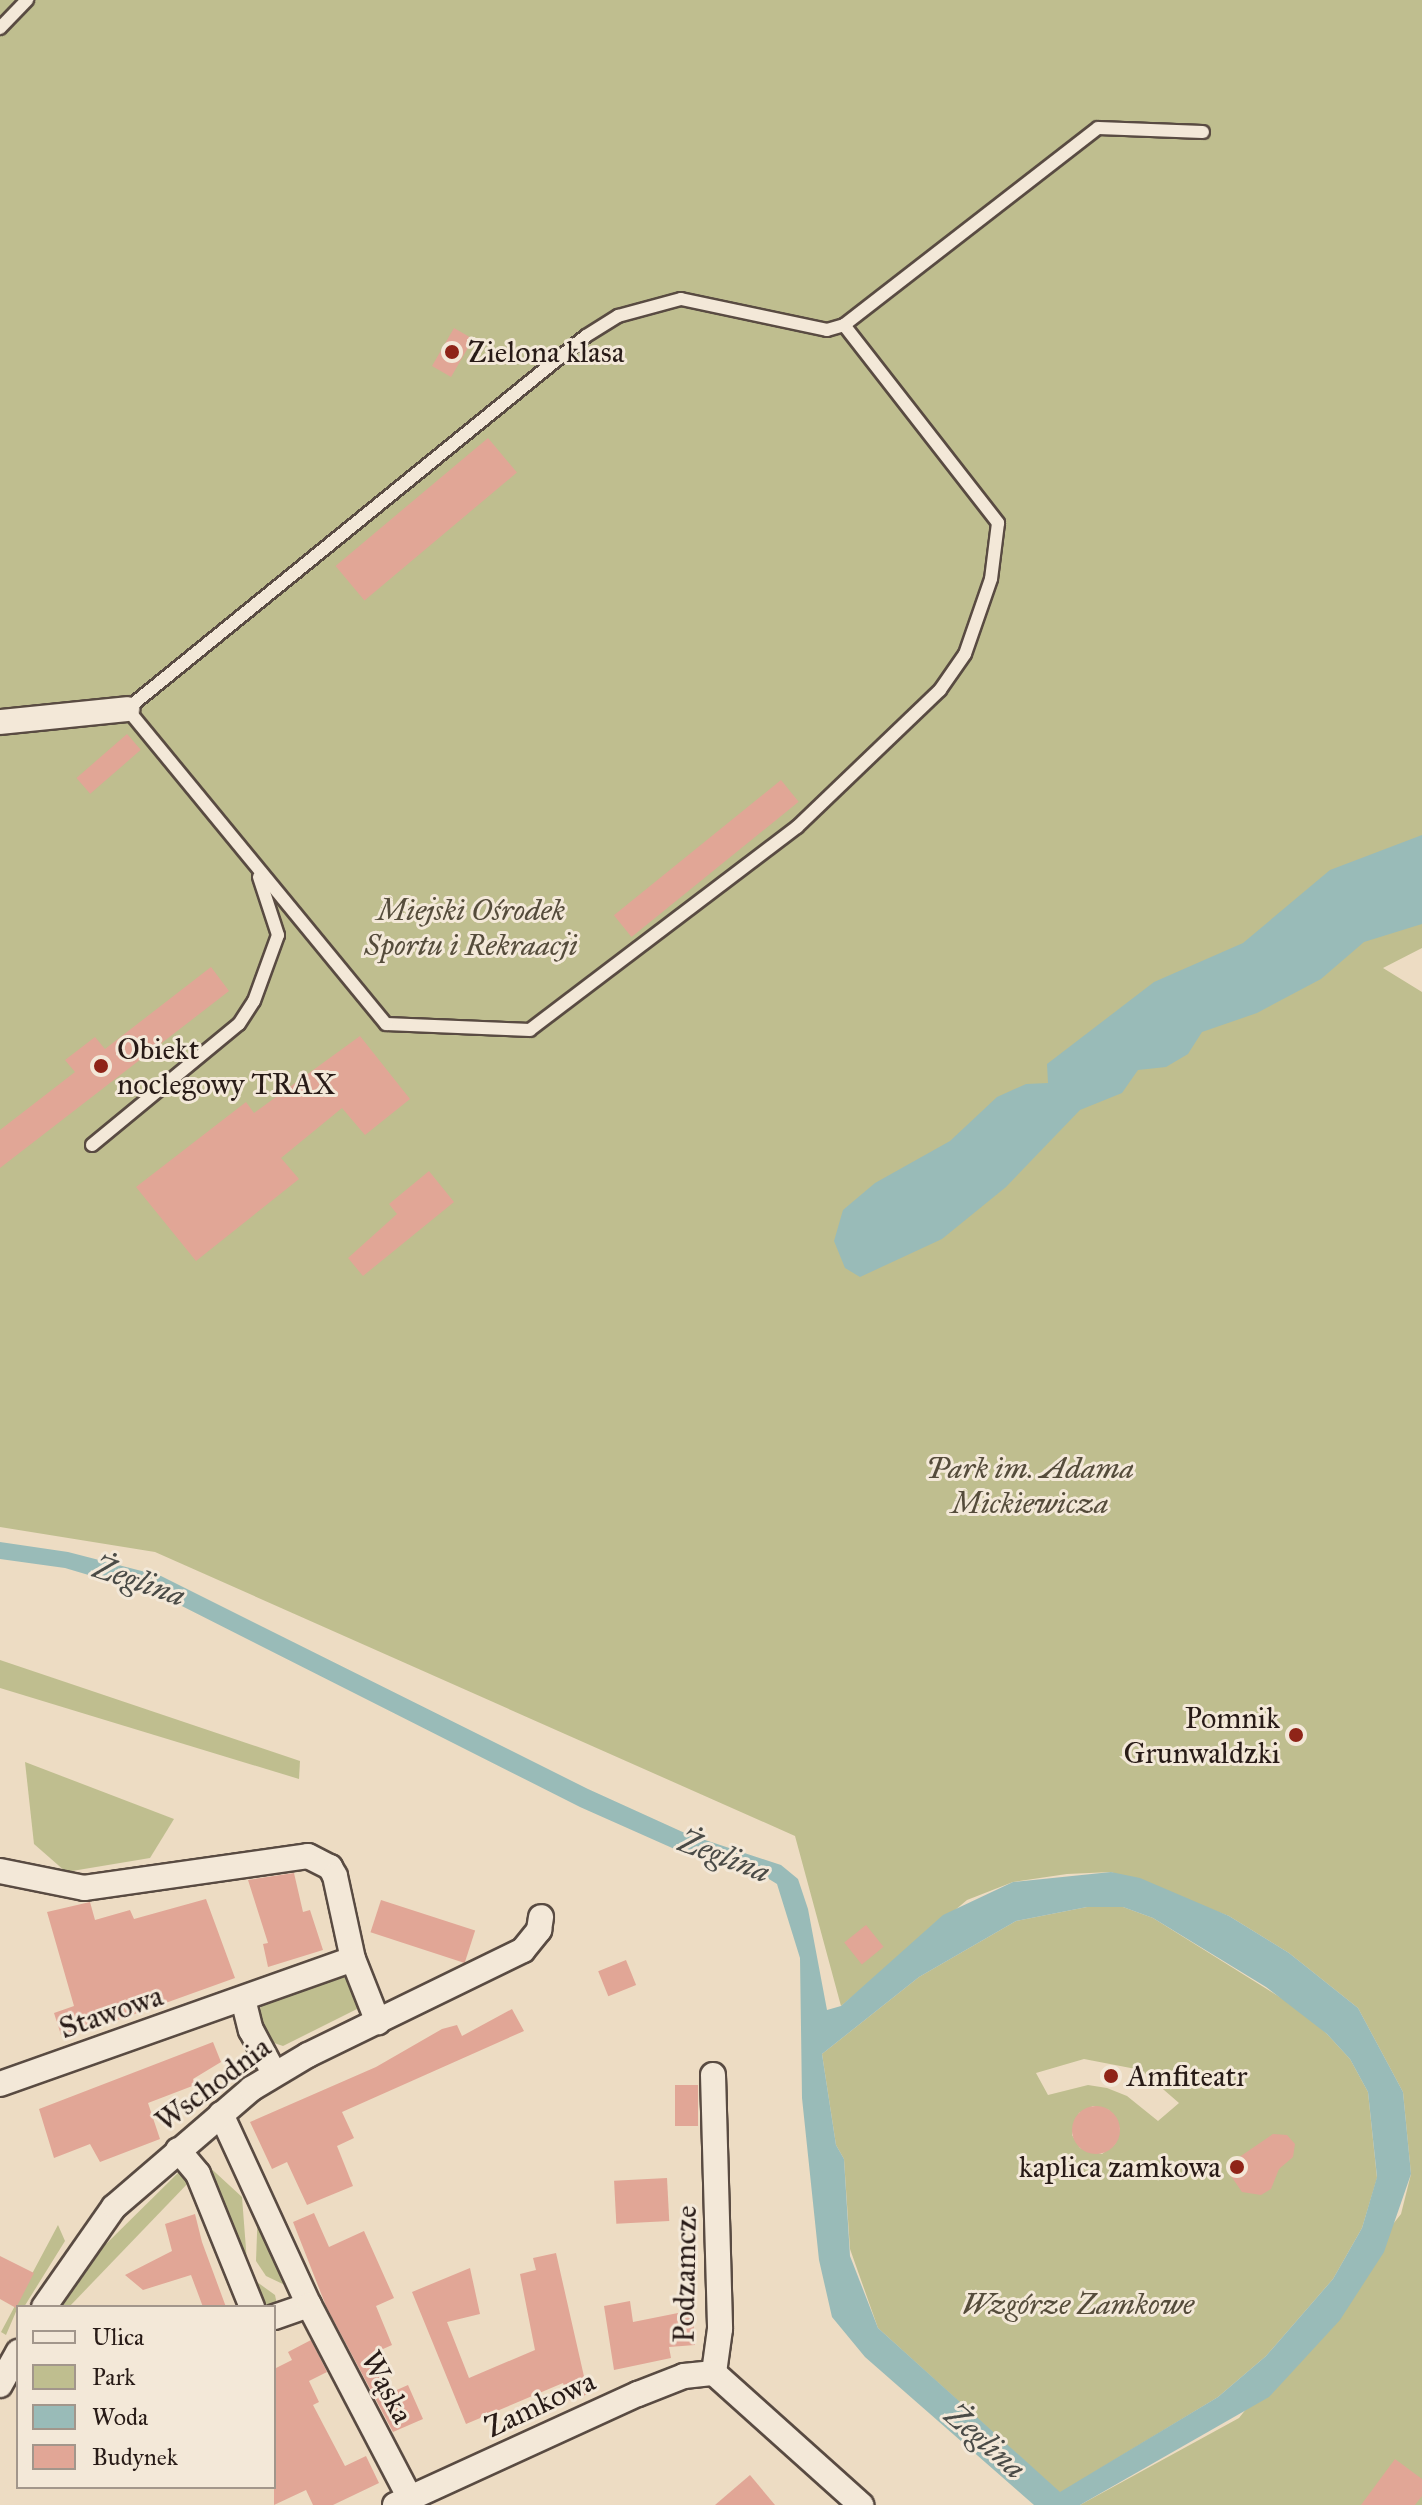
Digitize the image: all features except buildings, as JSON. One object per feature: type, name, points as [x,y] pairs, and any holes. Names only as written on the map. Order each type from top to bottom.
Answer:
[{"type":"street","points":[[0,722],[127,709]]},
{"type":"street","points":[[0,1871],[84,1888],[308,1856],[330,1867],[335,1876],[353,1959],[378,2022]]},
{"type":"street","name":"Wschodnia","points":[[45,2305],[93,2230],[221,2114],[274,2073],[523,1950],[539,1930],[541,1917]]},
{"type":"street","name":"Stawowa","points":[[0,2084],[353,1959]]},
{"type":"street","points":[[243,1999],[251,2030],[274,2073]]},
{"type":"street","name":"Podzamcze","points":[[713,2075],[720,2329],[714,2373],[861,2505]]},
{"type":"street","name":"Wąska","points":[[221,2114],[403,2502]]},
{"type":"street","points":[[178,2150],[198,2174],[251,2305]]},
{"type":"street","points":[[276,2316],[309,2305]]},
{"type":"street","points":[[0,2385],[16,2355]]},
{"type":"street","name":"Zamkowa","points":[[403,2502],[638,2394],[684,2376],[714,2373]]},
{"type":"lane","points":[[0,28],[27,0]]},
{"type":"lane","points":[[844,325],[998,523],[991,579],[965,654],[940,690],[797,827],[530,1030],[386,1024],[257,871],[127,709],[586,336],[618,316],[681,299],[827,330],[844,325],[1098,128],[1203,132]]},
{"type":"lane","points":[[92,1145],[239,1024],[254,1001],[278,935],[257,871]]},
{"type":"green space","points":[[0,0],[1422,0],[1422,948],[1383,968],[1422,992],[1422,2505],[1080,2505],[1239,2418],[1401,2214],[1411,2174],[1403,2092],[1358,2008],[1289,1953],[1229,1916],[1111,1872],[1067,1874],[1013,1882],[967,1900],[841,2006],[795,1836],[155,1552],[0,1527]]},
{"type":"green space","points":[[0,1660],[300,1761],[299,1779],[0,1688]]},
{"type":"green space","points":[[25,1762],[174,1819],[150,1858],[66,1872],[34,1844]]},
{"type":"green space","name":"Wzgórze Zamkowe","points":[[1087,1907],[1123,1907],[1153,1918],[1302,2011],[1350,2059],[1368,2092],[1377,2178],[1362,2228],[1333,2279],[1266,2356],[1218,2397],[1060,2493],[878,2328],[850,2249],[844,2159],[836,2145],[822,2054],[919,1977],[1016,1921]],"holes":[[[1084,2059],[1141,2070],[1179,2103],[1158,2121],[1127,2096],[1107,2088],[1088,2085],[1048,2095],[1036,2073]],[[1093,2106],[1109,2110],[1120,2129],[1115,2144],[1102,2154],[1080,2148],[1072,2135],[1079,2113]]]},
{"type":"green space","points":[[343,1974],[351,1978],[361,2007],[283,2046],[274,2043],[259,2016],[262,2000]]},
{"type":"green space","points":[[204,2162],[242,2197],[247,2262],[257,2282],[275,2295],[278,2309],[276,2305],[261,2304]]},
{"type":"green space","points":[[184,2167],[192,2179],[71,2305],[63,2305],[104,2246]]},
{"type":"green space","points":[[258,2207],[287,2286],[266,2276],[256,2261]]},
{"type":"green space","points":[[58,2225],[65,2241],[25,2305],[16,2305],[6,2335],[1,2332]]},
{"type":"water","points":[[1422,835],[1422,924],[1364,942],[1321,979],[1257,1013],[1202,1032],[1188,1054],[1166,1067],[1138,1070],[1122,1093],[1080,1110],[1006,1187],[942,1239],[860,1277],[845,1268],[834,1241],[843,1210],[875,1183],[950,1141],[997,1097],[1026,1084],[1048,1083],[1047,1064],[1154,982],[1243,943],[1330,870]]},
{"type":"water","name":"Żeglina","points":[[0,1542],[68,1552],[161,1576],[588,1789],[687,1834],[781,1865],[798,1879],[808,1909],[827,2010],[841,2006],[943,1915],[1013,1882],[1111,1872],[1140,1878],[1229,1916],[1289,1953],[1358,2008],[1403,2092],[1411,2174],[1384,2252],[1340,2320],[1269,2397],[1080,2505],[1034,2505],[865,2357],[832,2317],[819,2260],[802,2098],[800,1958],[777,1884],[756,1871],[679,1851],[580,1807],[166,1598],[65,1568],[0,1559]],"holes":[[[1087,1907],[1123,1907],[1153,1918],[1266,1987],[1327,2034],[1350,2059],[1368,2092],[1377,2177],[1362,2228],[1333,2279],[1266,2356],[1218,2397],[1060,2492],[878,2328],[850,2256],[844,2159],[836,2145],[822,2054],[919,1977],[1016,1921]]]},
{"type":"place","name":"Zielona klasa","points":[[452,352]]},
{"type":"place","name":"Obiekt noclegowy TRAX","points":[[101,1066]]},
{"type":"place","name":"Pomnik Grunwaldzki","points":[[1296,1735]]},
{"type":"place","name":"Amfiteatr","points":[[1111,2076]]},
{"type":"place","name":"kaplica zamkowa","points":[[1237,2167]]},
{"type":"park label","name":"Miejski Ośrodek Sportu i Rekraacji","points":[[471,927]]},
{"type":"park label","name":"Park im. Adama Mickiewicza","points":[[1030,1485]]}]
